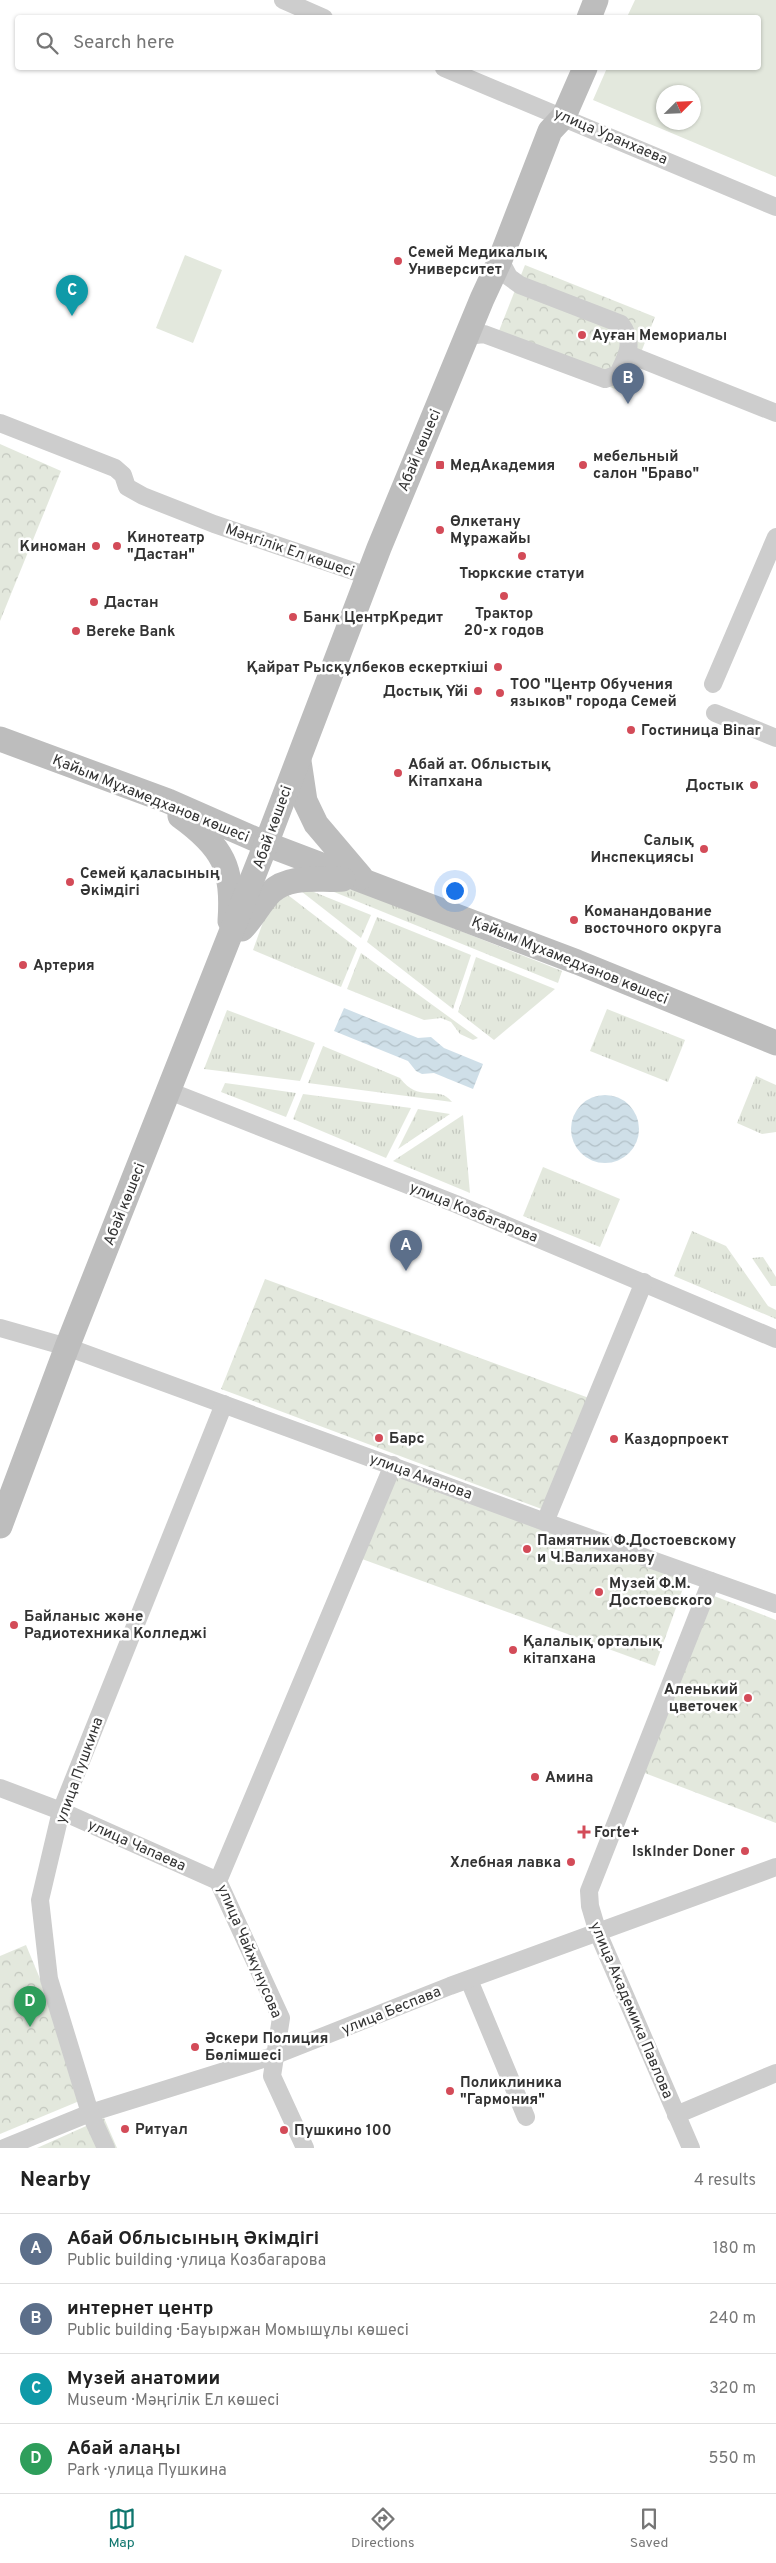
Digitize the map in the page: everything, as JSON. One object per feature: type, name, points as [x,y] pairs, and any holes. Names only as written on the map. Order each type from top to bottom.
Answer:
[{"type":"main road","points":[[589,15],[596,0]]},
{"type":"main road","points":[[607,15],[614,0]]},
{"type":"main road","name":"Абай көшесі","points":[[0,1526],[67,1347],[228,944],[368,576],[500,260],[554,119],[566,70]]},
{"type":"main road","name":"Абай көшесі","points":[[554,119],[584,70]]},
{"type":"main road","name":"Қайым Мұхамедханов көшесі","points":[[0,739],[168,801],[266,844],[360,878],[577,962],[776,1043]]},
{"type":"main road","points":[[298,757],[305,801],[316,824],[360,878]]},
{"type":"main road","points":[[168,801],[174,811],[204,833],[222,858],[231,882],[228,944]]},
{"type":"main road","points":[[228,944],[266,898],[279,886],[307,879],[360,878]]},
{"type":"street","points":[[283,0],[317,15]]},
{"type":"street","name":"улица Уранхаева","points":[[448,70],[554,119],[776,207]]},
{"type":"street","points":[[467,336],[484,334],[605,379],[618,374],[628,354],[629,334],[622,324],[520,285],[509,277],[500,260]]},
{"type":"street","points":[[628,354],[776,413]]},
{"type":"street","name":"Мәңгілік Ел көшесі","points":[[0,423],[115,468],[124,475],[127,487],[143,496],[214,524],[368,576]]},
{"type":"street","points":[[713,684],[776,537]]},
{"type":"street","points":[[715,713],[776,738]]},
{"type":"street","name":"улица Козбагарова","points":[[170,1091],[644,1282],[776,1339]]},
{"type":"street","points":[[545,1522],[644,1282]]},
{"type":"street","name":"улица Аманова","points":[[0,1328],[67,1347],[545,1522],[776,1604]]},
{"type":"street","name":"улица Пушкина","points":[[106,2148],[90,2113],[50,1979],[40,1900],[61,1811],[224,1404]]},
{"type":"street","name":"улица Чайжунусова","points":[[304,2148],[272,2076],[281,2018],[218,1881],[292,1701],[393,1465]]},
{"type":"street","name":"улица Академика Павлова","points":[[691,2148],[598,1933],[590,1906],[589,1891],[712,1581]]},
{"type":"street","name":"улица Чапаева","points":[[0,1788],[61,1811],[218,1881]]},
{"type":"street","name":"улица Беспава","points":[[4,2148],[90,2113],[276,2055],[469,1980],[776,1867]]},
{"type":"street","points":[[469,1980],[526,2117]]},
{"type":"street","points":[[676,2115],[776,2073]]},
{"type":"green space","points":[[635,0],[776,0],[776,177],[664,130],[701,130],[701,85],[656,85],[656,127],[593,100],[606,70],[761,70],[761,15],[628,15]]},
{"type":"green space","points":[[185,255],[222,270],[193,343],[156,328]]},
{"type":"green space","points":[[525,265],[655,317],[625,393],[495,341]]},
{"type":"green space","points":[[0,444],[61,471],[0,621]]},
{"type":"green space","points":[[312,883],[359,891],[562,971],[558,983]]},
{"type":"green space","points":[[297,888],[304,888],[371,915],[361,938]]},
{"type":"green space","points":[[284,892],[357,948],[341,987],[253,950],[267,911]]},
{"type":"green space","points":[[377,917],[471,955],[453,1009],[367,942]]},
{"type":"green space","points":[[361,953],[478,1038],[473,1040],[460,1034],[451,1022],[441,1018],[424,1020],[347,989]]},
{"type":"green space","points":[[476,957],[555,989],[494,1040],[458,1012]]},
{"type":"green space","points":[[607,1009],[685,1040],[668,1082],[590,1051]]},
{"type":"green space","points":[[227,1010],[315,1043],[300,1081],[204,1069]]},
{"type":"green space","points":[[323,1046],[400,1078],[407,1086],[414,1090],[441,1094],[452,1102],[308,1083]]},
{"type":"green space","points":[[756,1076],[776,1085],[776,1132],[762,1134],[737,1123]]},
{"type":"green space","points":[[225,1083],[296,1093],[286,1117],[221,1092]]},
{"type":"green space","points":[[303,1094],[411,1108],[386,1158],[293,1119]]},
{"type":"green space","points":[[418,1109],[450,1114],[398,1149]]},
{"type":"green space","points":[[463,1115],[470,1193],[393,1161]]},
{"type":"green space","points":[[543,1167],[620,1199],[600,1247],[523,1216]]},
{"type":"green space","points":[[692,1231],[726,1246],[768,1306],[776,1310],[776,1319],[674,1276]]},
{"type":"green space","points":[[763,1257],[776,1277],[776,1286],[771,1286],[752,1258]]},
{"type":"green space","points":[[265,1279],[589,1398],[547,1511],[221,1389]]},
{"type":"green space","points":[[393,1474],[686,1580],[655,1666],[362,1559]]},
{"type":"green space","points":[[709,1594],[776,1620],[776,1823],[642,1772]]},
{"type":"green space","points":[[26,1945],[89,2097],[0,2134],[0,1956]]},
{"type":"green space","points":[[104,2118],[117,2148],[37,2148]]},
{"type":"water","points":[[344,1008],[418,1038],[431,1037],[444,1048],[483,1064],[473,1089],[434,1073],[422,1074],[416,1071],[408,1061],[334,1031]]},
{"type":"water","points":[[605,1095],[618,1098],[629,1105],[636,1116],[639,1129],[636,1142],[629,1153],[618,1160],[605,1163],[592,1160],[581,1153],[574,1142],[571,1129],[574,1116],[581,1105],[592,1098]]},
{"type":"place","name":"Семей Медикалық Университет","points":[[398,261]]},
{"type":"place","name":"Музей анатомии","points":[[72,316]]},
{"type":"place","name":"Ауған Мемориалы","points":[[582,335]]},
{"type":"place","name":"интернет центр","points":[[628,404]]},
{"type":"place","name":"МедАкадемия","points":[[440,465]]},
{"type":"place","name":"мебельный салон \"Браво\"","points":[[583,465]]},
{"type":"place","name":"Өлкетану Мұражайы","points":[[440,530]]},
{"type":"place","name":"Киноман","points":[[96,546]]},
{"type":"place","name":"Кинотеатр \"Дастан\"","points":[[117,546]]},
{"type":"place","name":"Тюркские статуи","points":[[522,556]]},
{"type":"place","name":"Трактор 20-х годов","points":[[504,596]]},
{"type":"place","name":"Дастан","points":[[94,602]]},
{"type":"place","name":"Банк ЦентрКредит","points":[[293,617]]},
{"type":"place","name":"Bereke Bank","points":[[76,631]]},
{"type":"place","name":"Қайрат Рысқұлбеков ескерткіші","points":[[498,667]]},
{"type":"place","name":"Достық Үйі","points":[[478,691]]},
{"type":"place","name":"ТОО \"Центр Обучения языков\" города Семей","points":[[500,693]]},
{"type":"place","name":"Гостиница Binar","points":[[631,730]]},
{"type":"place","name":"Абай ат. Облыстық Кітапхана","points":[[398,773]]},
{"type":"place","name":"Достык","points":[[754,785]]},
{"type":"place","name":"Салық Инспекциясы","points":[[704,849]]},
{"type":"place","name":"Семей қаласының Әкімдігі","points":[[70,882]]},
{"type":"place","name":"Команандование восточного округа","points":[[574,920]]},
{"type":"place","name":"Артерия","points":[[23,965]]},
{"type":"place","name":"Абай Облысының Әкімдігі","points":[[406,1271]]},
{"type":"place","name":"Барс","points":[[379,1438]]},
{"type":"place","name":"Каздорпроект","points":[[614,1439]]},
{"type":"place","name":"Памятник Ф.Достоевскому и Ч.Валиханову","points":[[527,1549]]},
{"type":"place","name":"Музей Ф.М. Достоевского","points":[[599,1592]]},
{"type":"place","name":"Байланыс және Радиотехника Колледжі","points":[[14,1625]]},
{"type":"place","name":"Қалалық орталық кітапхана","points":[[513,1650]]},
{"type":"place","name":"Аленький цветочек","points":[[748,1698]]},
{"type":"place","name":"Амина","points":[[535,1777]]},
{"type":"place","name":"Forte+","points":[[584,1832]]},
{"type":"place","name":"Isklnder Doner","points":[[745,1851]]},
{"type":"place","name":"Хлебная лавка","points":[[571,1862]]},
{"type":"place","name":"Абай алаңы","points":[[30,2027]]},
{"type":"place","name":"Әскери Полиция Бөлімшесі","points":[[195,2047]]},
{"type":"place","name":"Поликлиника \"Гармония\"","points":[[450,2091]]},
{"type":"place","name":"Ритуал","points":[[125,2129]]},
{"type":"place","name":"Пушкино 100","points":[[284,2130]]}]
